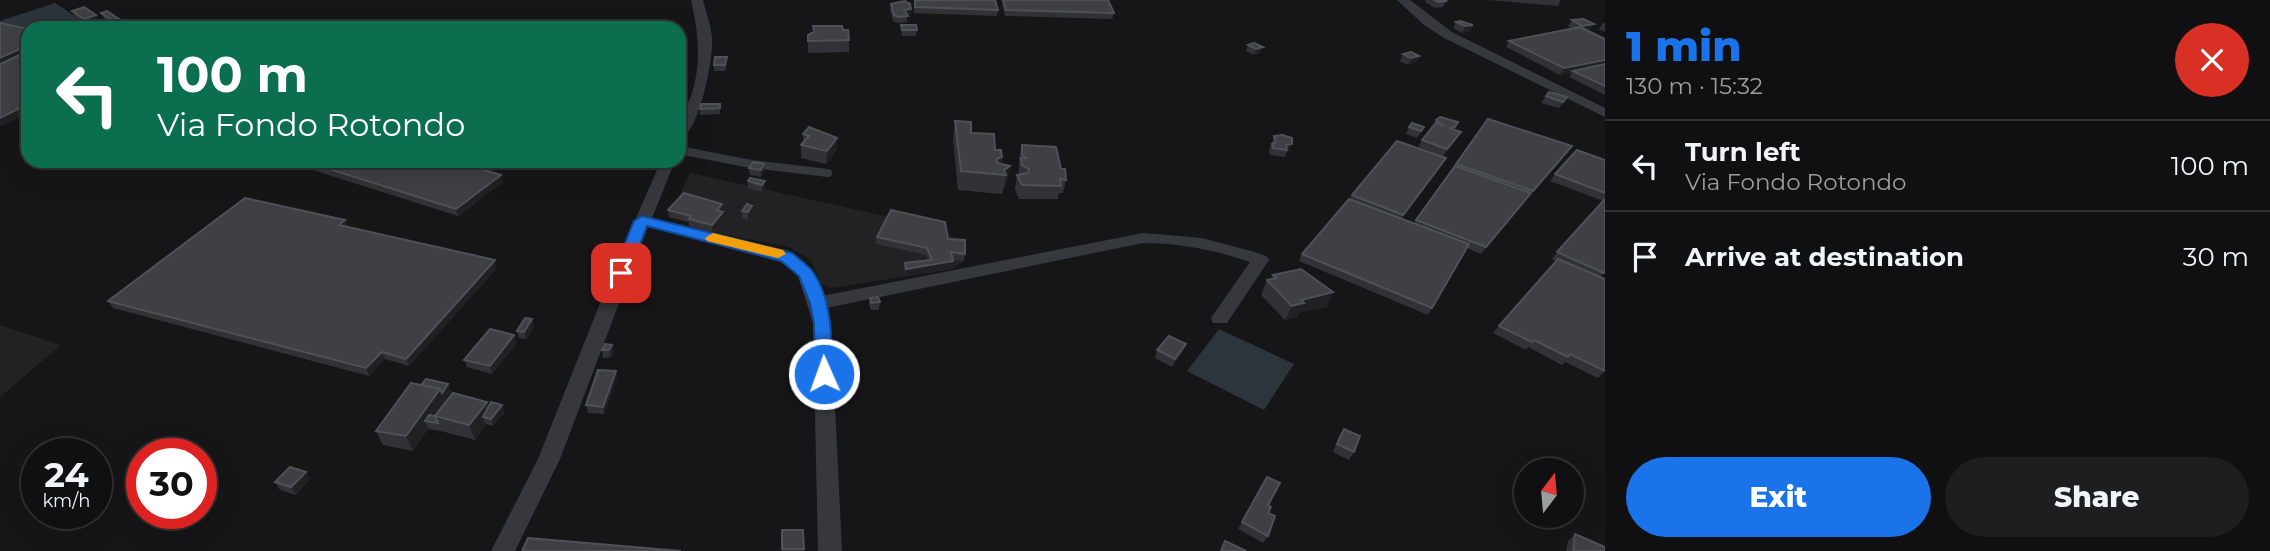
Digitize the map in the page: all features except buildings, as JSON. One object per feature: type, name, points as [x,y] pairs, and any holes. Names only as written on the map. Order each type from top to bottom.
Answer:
[{"type":"street","points":[[686,121],[699,92],[705,39],[697,0]]},
{"type":"street","points":[[1403,0],[1428,22],[1448,34],[1605,113]]},
{"type":"street","points":[[503,551],[549,459],[665,168]]},
{"type":"street","points":[[642,221],[787,257],[806,274],[818,303],[822,323],[830,551]]},
{"type":"street","points":[[818,303],[1143,238],[1169,238],[1217,245],[1259,260],[1220,318]]},
{"type":"lane","points":[[686,151],[751,164],[828,173]]},
{"type":"shaded area","points":[[55,3],[82,21],[21,21],[21,30],[0,26],[0,21]]},
{"type":"shaded area","points":[[690,173],[944,229],[964,247],[964,261],[952,269],[831,288],[820,283],[811,260],[789,247],[712,232],[669,217]]},
{"type":"shaded area","points":[[0,325],[61,345],[0,397]]},
{"type":"shaded area","points":[[1219,329],[1294,364],[1264,410],[1187,371]]},
{"type":"slow traffic","points":[[713,238],[778,254]]},
{"type":"route","points":[[621,273],[642,221],[787,257],[806,274],[818,303],[822,323],[824,374]]}]
